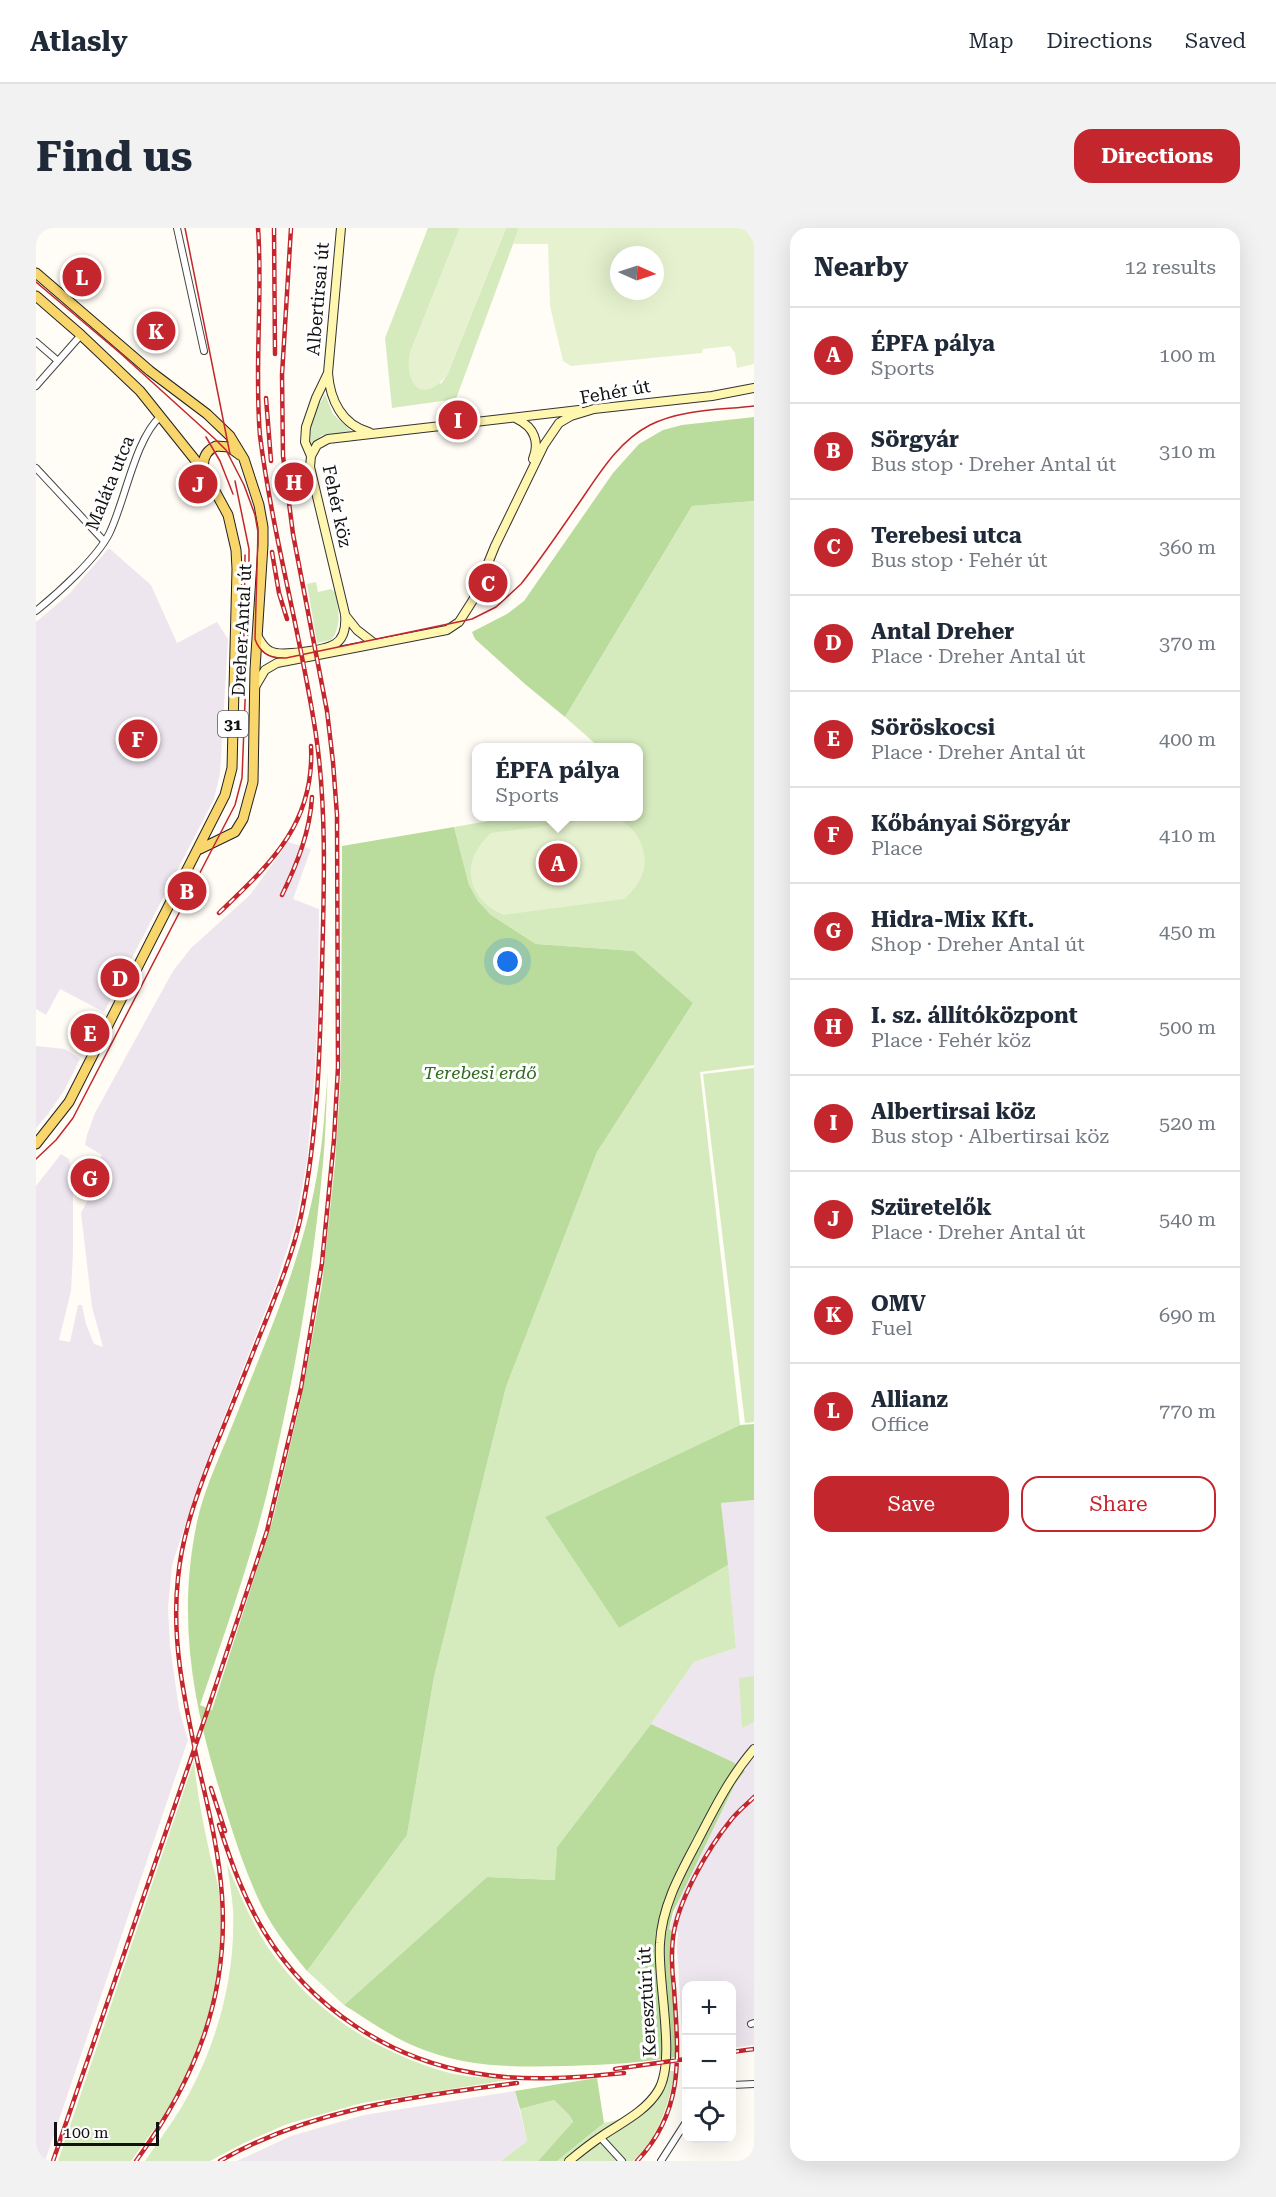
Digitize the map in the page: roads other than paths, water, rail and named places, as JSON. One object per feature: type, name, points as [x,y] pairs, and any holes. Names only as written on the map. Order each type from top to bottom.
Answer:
[{"type":"main road","name":"Albertirsai út","points":[[328,374],[341,228]]},
{"type":"main road","name":"31","points":[[36,273],[150,370],[215,421],[230,436],[244,459]]},
{"type":"main road","name":"31","points":[[36,296],[140,391],[204,471]]},
{"type":"main road","points":[[328,374],[331,396],[346,420],[360,429],[376,433]]},
{"type":"main road","name":"Fehér köz","points":[[258,637],[269,651],[276,654],[289,654],[334,645],[341,638],[344,630],[345,614],[310,467],[311,456],[305,442],[306,427],[316,398],[328,374]]},
{"type":"main road","name":"Fehér út","points":[[255,688],[265,670],[277,663],[447,630],[459,622],[473,600],[544,445],[555,428],[572,416],[594,409],[712,396],[754,388]]},
{"type":"main road","points":[[311,456],[317,445],[328,439],[594,409]]},
{"type":"main road","name":"Fehér út","points":[[507,523],[512,502],[536,450],[535,435],[529,426],[518,419]]},
{"type":"main road","points":[[204,471],[204,459],[207,453],[216,446],[229,447],[244,459]]},
{"type":"main road","name":"Dreher Antal út","points":[[230,835],[235,832],[243,819],[253,782],[263,527],[259,505],[244,459]]},
{"type":"main road","name":"Dreher Antal út","points":[[36,1144],[69,1102],[218,811],[232,768],[236,550],[228,515],[204,471]]},
{"type":"main road","points":[[345,614],[357,630],[375,644]]},
{"type":"main road","points":[[218,811],[216,822],[218,827],[221,832],[230,835]]},
{"type":"main road","points":[[198,850],[208,843],[230,835]]},
{"type":"main road","name":"Keresztúri út","points":[[569,2161],[642,2109],[655,2096],[662,2082],[666,2056],[659,1961],[664,1913],[676,1883],[715,1806],[726,1786],[754,1749]]},
{"type":"street","points":[[177,228],[204,351]]},
{"type":"street","points":[[36,386],[81,335]]},
{"type":"street","points":[[36,342],[58,361]]},
{"type":"street","name":"Maláta utca","points":[[36,612],[57,593],[104,541],[111,529],[148,431],[161,416]]},
{"type":"street","points":[[36,468],[104,541]]},
{"type":"street","points":[[736,2085],[754,2084]]},
{"type":"street","points":[[661,2161],[682,2130]]},
{"type":"street","points":[[600,2138],[622,2161]]},
{"type":"tram line","points":[[185,228],[230,454]]},
{"type":"tram line","points":[[36,282],[120,353],[226,450],[244,485],[255,515],[258,532],[255,639],[263,652],[276,658],[286,658],[472,619],[496,607],[521,584],[609,461],[638,432],[675,416],[754,406]]},
{"type":"tram line","points":[[206,437],[220,461],[233,494]]},
{"type":"tram line","points":[[235,481],[249,549],[249,564]]},
{"type":"tram line","points":[[244,636],[245,555]]},
{"type":"tram line","points":[[36,1159],[56,1140],[73,1118],[235,805],[242,778],[248,627]]},
{"type":"railway","points":[[136,2161],[175,2100],[204,2036],[220,1969],[223,1933],[222,1896],[213,1829],[180,1672],[176,1625],[180,1562],[187,1529],[202,1481],[275,1298],[294,1244],[307,1185],[317,1092],[324,851],[322,792],[310,698],[272,511],[260,436],[258,228]]},
{"type":"railway","points":[[274,228],[275,354]]},
{"type":"railway","points":[[53,2161],[267,1531],[301,1388],[322,1263],[334,1140],[338,1067],[337,815],[327,711],[293,534],[283,456],[282,375],[291,228]]},
{"type":"railway","points":[[266,398],[271,461]]},
{"type":"railway","points":[[272,552],[279,593],[287,619]]},
{"type":"railway","points":[[219,913],[272,859],[286,840],[305,798],[310,774],[311,746]]},
{"type":"railway","points":[[282,895],[302,848],[309,823],[312,797]]},
{"type":"railway","points":[[211,1788],[225,1831]]},
{"type":"railway","points":[[637,2161],[653,2141],[664,2121],[675,2080],[677,2036],[672,1951],[681,1908],[695,1876],[713,1845],[733,1817],[754,1797]]},
{"type":"railway","points":[[219,1825],[244,1894],[257,1920],[283,1960],[328,2006],[354,2026],[412,2056],[474,2073],[511,2078],[568,2078],[624,2073]]},
{"type":"railway","points":[[736,2051],[754,2049]]},
{"type":"railway","points":[[615,2069],[682,2060]]},
{"type":"railway","points":[[220,2161],[291,2128],[364,2107],[517,2083]]},
{"type":"place","name":"Allianz","points":[[82,277]]},
{"type":"place","name":"OMV","points":[[156,331]]},
{"type":"place","name":"Albertirsai köz","points":[[458,420]]},
{"type":"place","name":"I. sz. állítóközpont","points":[[294,482]]},
{"type":"place","name":"Szüretelők","points":[[198,484]]},
{"type":"place","name":"Terebesi utca","points":[[488,583]]},
{"type":"place","name":"Kőbányai Sörgyár","points":[[138,739]]},
{"type":"place","name":"ÉPFA pálya","points":[[558,863]]},
{"type":"place","name":"Sörgyár","points":[[187,891]]},
{"type":"place","name":"Antal Dreher","points":[[120,978]]},
{"type":"place","name":"Söröskocsi","points":[[90,1033]]},
{"type":"place","name":"Hidra-Mix Kft.","points":[[90,1178]]},
{"type":"park label","name":"Terebesi erdő","points":[[480,1073]]}]
